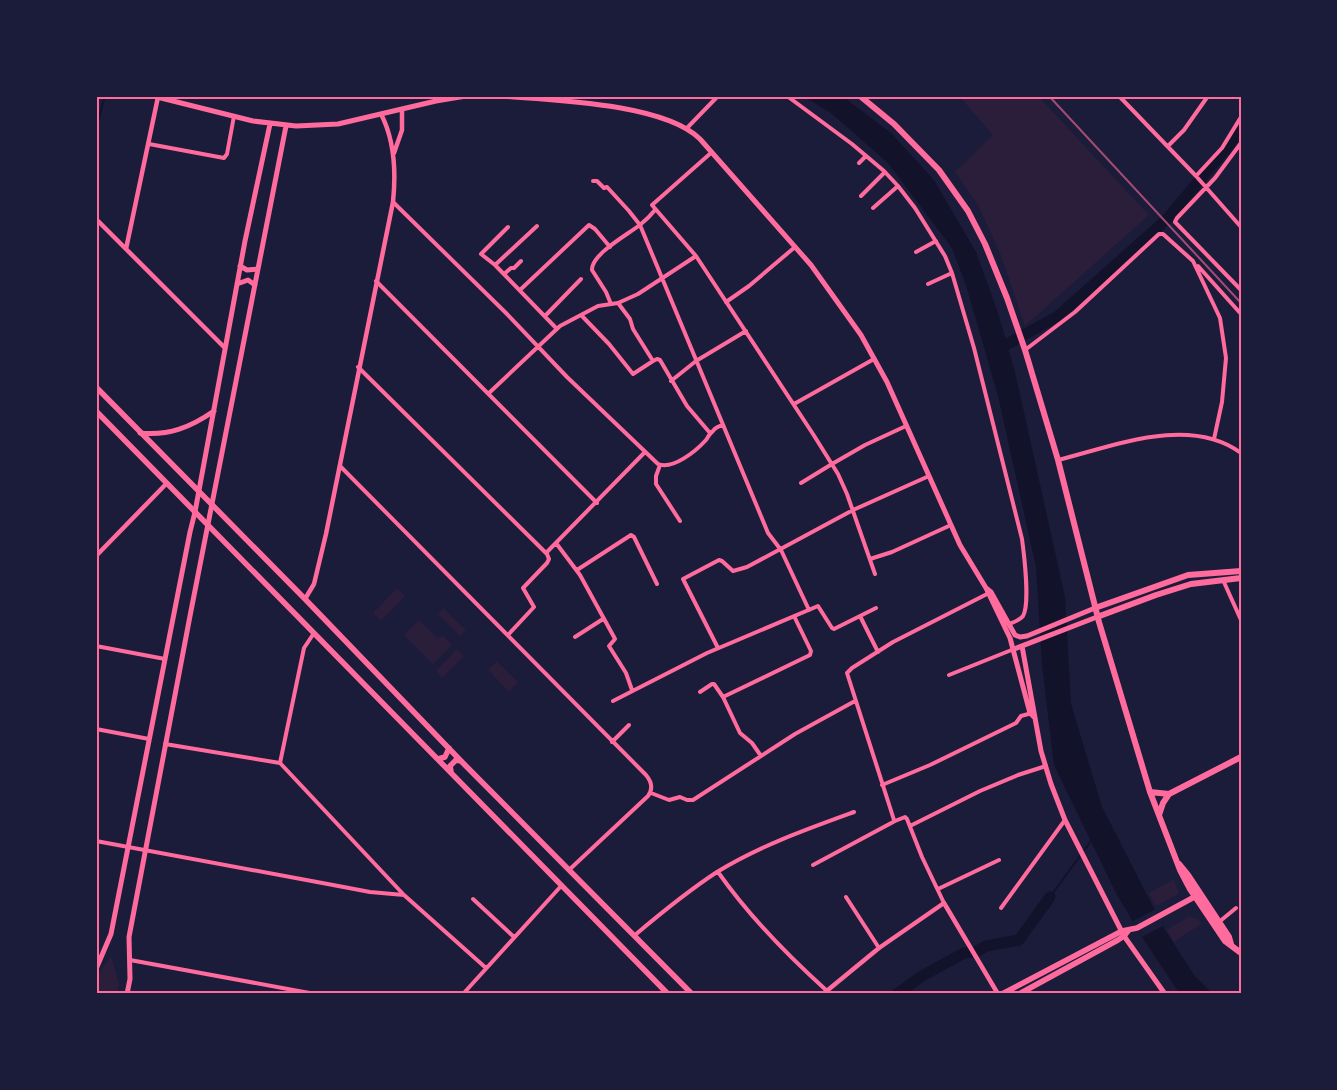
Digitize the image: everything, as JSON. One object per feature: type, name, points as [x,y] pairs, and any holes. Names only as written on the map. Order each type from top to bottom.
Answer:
[{"type":"highway","points":[[860,96],[913,142],[939,170],[962,201],[988,251],[1019,332],[1058,460],[1094,608],[1150,792],[1178,863],[1184,868],[1225,941],[1241,953]]},
{"type":"highway","points":[[1094,608],[1188,575],[1241,571]]},
{"type":"highway","points":[[1097,618],[1182,587],[1198,583],[1241,578]]},
{"type":"highway","points":[[1159,814],[1169,794],[1241,757]]},
{"type":"highway","points":[[1150,792],[1169,794]]},
{"type":"highway","points":[[1198,895],[1219,922],[1231,944]]},
{"type":"main road","points":[[156,97],[270,124],[321,126],[466,96]]},
{"type":"main road","points":[[500,96],[583,103],[616,108],[661,118],[687,128],[712,152],[796,247],[831,291],[861,335],[887,382],[964,551],[1017,636],[1022,638],[1094,608]]},
{"type":"main road","points":[[96,969],[99,954],[111,934],[129,847],[164,659],[199,492],[240,266],[270,124]]},
{"type":"main road","points":[[127,994],[130,979],[129,938],[145,850],[286,126]]},
{"type":"main road","points":[[240,266],[247,270],[258,269]]},
{"type":"main road","points":[[237,284],[248,280],[255,285]]},
{"type":"main road","points":[[96,387],[305,599],[461,761],[692,994]]},
{"type":"main road","points":[[96,411],[668,994]]},
{"type":"main road","points":[[140,433],[154,434],[176,431],[194,424],[214,411]]},
{"type":"main road","points":[[988,591],[1014,649],[1051,784],[1065,820],[1125,933],[1165,994]]},
{"type":"main road","points":[[1014,649],[1097,618]]},
{"type":"main road","points":[[1022,646],[1033,714]]},
{"type":"main road","points":[[438,759],[445,757],[449,748]]},
{"type":"main road","points":[[451,773],[451,763],[456,760],[461,761]]},
{"type":"main road","points":[[1000,994],[1137,928],[1198,895]]},
{"type":"main road","points":[[1019,994],[1080,962],[1125,933]]},
{"type":"street","points":[[687,128],[718,96]]},
{"type":"street","points":[[787,96],[866,156],[898,186],[936,241],[952,274],[974,348],[1022,539],[1026,605],[1022,616],[1010,624]]},
{"type":"street","points":[[1168,146],[1184,130],[1208,96]]},
{"type":"street","points":[[126,249],[149,144],[156,97]]},
{"type":"street","points":[[1120,97],[1199,179],[1241,227]]},
{"type":"street","points":[[394,154],[402,130],[402,110]]},
{"type":"street","points":[[305,599],[314,584],[340,466],[358,367],[393,202],[394,154],[382,114]]},
{"type":"street","points":[[149,144],[224,158],[227,154],[234,116]]},
{"type":"street","points":[[1199,179],[1222,148],[1241,117]]},
{"type":"street","points":[[1241,143],[1218,175],[1175,222],[1241,290]]},
{"type":"street","points":[[712,152],[652,205],[696,256],[832,464],[844,486],[875,574]]},
{"type":"street","points":[[859,163],[866,156]]},
{"type":"street","points":[[861,196],[885,172]]},
{"type":"street","points":[[593,181],[597,181],[604,188],[607,187],[640,225],[768,534],[781,550],[809,610]]},
{"type":"street","points":[[873,208],[898,186]]},
{"type":"street","points":[[393,202],[538,347],[660,465],[672,464],[687,457],[707,439],[710,433],[723,424]]},
{"type":"street","points":[[611,304],[606,292],[591,269],[594,260],[627,232],[640,225],[655,210]]},
{"type":"street","points":[[96,219],[225,348]]},
{"type":"street","points":[[520,290],[589,225],[595,229],[610,247]]},
{"type":"street","points":[[495,265],[536,226]]},
{"type":"street","points":[[508,227],[481,254],[495,265],[557,329]]},
{"type":"street","points":[[1024,347],[1075,312],[1161,233],[1193,261],[1241,314]]},
{"type":"street","points":[[916,252],[936,241]]},
{"type":"street","points":[[726,302],[749,286],[796,247]]},
{"type":"street","points":[[489,393],[557,329],[598,306],[618,303],[638,294],[696,256]]},
{"type":"street","points":[[504,274],[521,261]]},
{"type":"street","points":[[1193,261],[1219,314],[1225,346],[1226,358],[1222,402],[1214,439]]},
{"type":"street","points":[[928,284],[952,274]]},
{"type":"street","points":[[545,316],[581,279]]},
{"type":"street","points":[[376,281],[597,502]]},
{"type":"street","points":[[618,303],[631,321],[633,329],[653,361]]},
{"type":"street","points":[[582,316],[609,344],[633,374],[653,361],[660,360],[687,406],[710,433]]},
{"type":"street","points":[[671,381],[696,361],[746,331]]},
{"type":"street","points":[[794,404],[874,359]]},
{"type":"street","points":[[358,367],[546,553],[549,559],[548,562],[523,588],[534,609],[508,635]]},
{"type":"street","points":[[801,483],[865,445],[906,426]]},
{"type":"street","points":[[1058,460],[1163,435],[1185,434],[1214,439],[1241,454]]},
{"type":"street","points":[[546,553],[645,452]]},
{"type":"street","points":[[660,465],[656,476],[656,484],[680,521]]},
{"type":"street","points":[[340,466],[646,775],[650,781],[651,791]]},
{"type":"street","points":[[718,648],[683,580],[684,578],[719,560],[732,571],[738,571],[781,550],[853,510],[929,476]]},
{"type":"street","points":[[96,556],[167,483]]},
{"type":"street","points":[[870,559],[892,552],[951,525]]},
{"type":"street","points":[[577,570],[631,535],[634,537],[657,584]]},
{"type":"street","points":[[556,543],[577,570],[615,639],[609,646],[626,673],[632,690]]},
{"type":"street","points":[[1223,580],[1241,620]]},
{"type":"street","points":[[895,821],[847,673],[878,652],[988,591]]},
{"type":"street","points":[[613,700],[718,648],[818,606],[834,629],[876,608]]},
{"type":"street","points":[[723,697],[810,654],[811,651],[794,616]]},
{"type":"street","points":[[860,616],[878,652]]},
{"type":"street","points":[[575,637],[603,619]]},
{"type":"street","points":[[280,763],[304,648],[314,632]]},
{"type":"street","points":[[96,646],[164,659]]},
{"type":"street","points":[[949,675],[1014,649]]},
{"type":"street","points":[[700,692],[713,684],[723,697],[740,733],[752,743],[760,756]]},
{"type":"street","points":[[651,791],[669,800],[680,797],[693,800],[795,734],[855,701]]},
{"type":"street","points":[[882,784],[930,765],[1016,723],[1021,716],[1033,714]]},
{"type":"street","points":[[612,742],[629,725]]},
{"type":"street","points":[[96,729],[149,739]]},
{"type":"street","points":[[165,744],[280,763],[404,895],[486,968]]},
{"type":"street","points":[[910,826],[974,794],[1018,775],[1046,766]]},
{"type":"street","points":[[569,870],[651,791]]},
{"type":"street","points":[[635,935],[687,893],[718,872],[758,850],[854,812]]},
{"type":"street","points":[[813,865],[905,817],[944,902],[1000,994]]},
{"type":"street","points":[[1001,908],[1065,820]]},
{"type":"street","points":[[96,841],[352,889],[404,895]]},
{"type":"street","points":[[938,889],[999,860]]},
{"type":"street","points":[[718,872],[751,915],[824,992],[879,948],[944,902]]},
{"type":"street","points":[[463,994],[562,885]]},
{"type":"street","points":[[846,897],[879,948]]},
{"type":"street","points":[[473,899],[514,937]]},
{"type":"street","points":[[1219,922],[1236,908]]},
{"type":"street","points":[[130,960],[315,994]]},
{"type":"shaded area","points":[[803,96],[842,96],[891,133],[934,180],[976,252],[998,313],[1015,372],[1065,597],[1071,704],[1102,807],[1165,930],[1194,975],[1213,994],[1181,994],[1176,988],[1142,937],[1116,893],[1054,765],[1042,664],[1036,567],[998,396],[966,285],[952,248],[888,163],[831,113]]},
{"type":"shaded area","points":[[959,96],[1038,96],[1149,215],[1025,326],[1000,253],[978,205],[955,172],[993,135]]},
{"type":"shaded area","points":[[397,588],[405,596],[381,621],[373,613]]},
{"type":"shaded area","points":[[443,608],[466,630],[460,636],[438,614]]},
{"type":"shaded area","points":[[419,620],[438,639],[442,635],[452,645],[433,664],[404,635]]},
{"type":"shaded area","points":[[457,649],[464,656],[442,678],[436,671]]},
{"type":"shaded area","points":[[497,661],[518,682],[509,692],[488,670]]},
{"type":"shaded area","points":[[1174,879],[1178,894],[1156,906],[1149,893]]},
{"type":"shaded area","points":[[1188,917],[1197,918],[1201,924],[1174,942],[1167,930]]},
{"type":"shaded area","points":[[111,956],[119,985],[117,994],[96,994],[96,977]]},
{"type":"pier","points":[[1156,909],[1165,925],[1142,937],[1133,921]]},
{"type":"waterway","points":[[96,128],[105,96]]},
{"type":"waterway","points":[[993,352],[1058,316],[1167,219],[1229,145],[1241,126]]},
{"type":"waterway","points":[[1050,897],[1091,841]]},
{"type":"waterway","points":[[897,994],[922,976],[964,953],[976,952],[986,946],[1019,940],[1050,897]]},
{"type":"railway","points":[[1049,96],[1241,303]]}]
